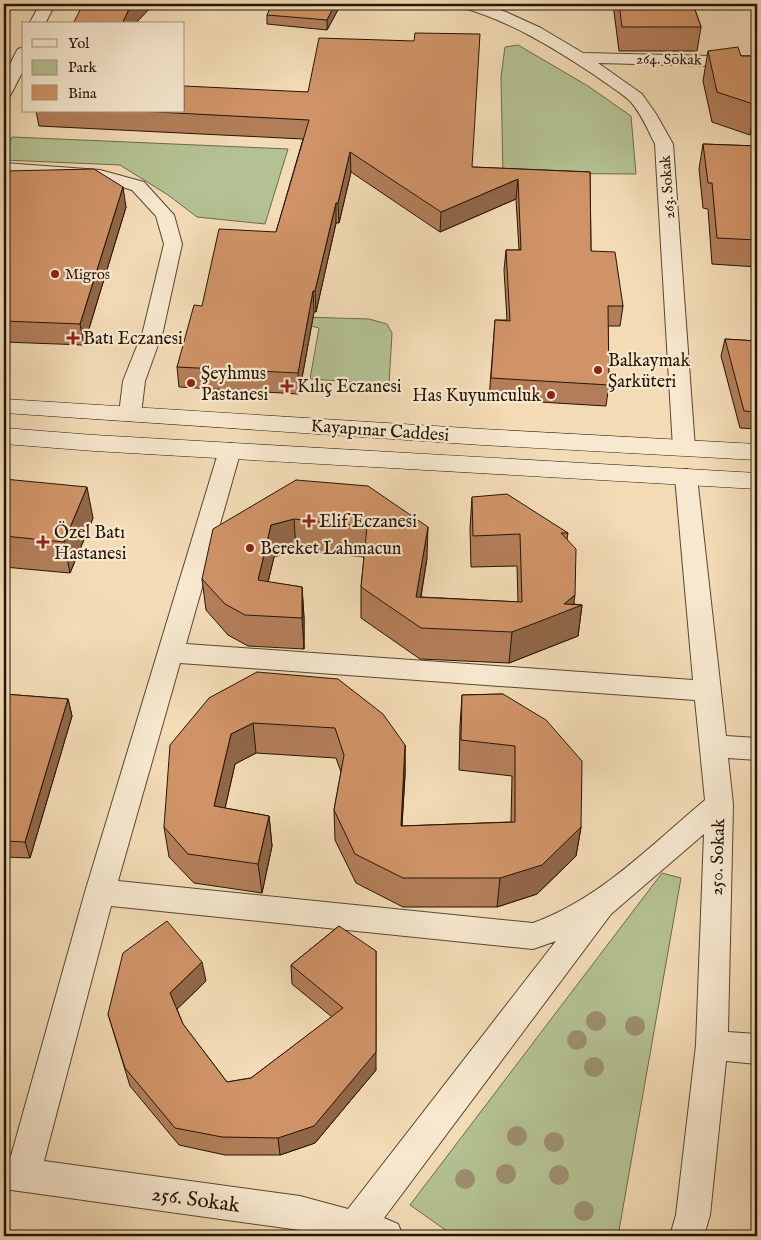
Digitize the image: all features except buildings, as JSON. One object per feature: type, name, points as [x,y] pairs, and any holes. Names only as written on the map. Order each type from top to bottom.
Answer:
[{"type":"main road","name":"Kayapınar Caddesi","points":[[4,406],[757,452]]},
{"type":"main road","name":"Kayapınar Caddesi","points":[[4,436],[757,481]]},
{"type":"street","points":[[38,22],[47,4]]},
{"type":"street","name":"263. Sokak","points":[[466,4],[505,18],[581,58],[636,99],[664,144],[684,448]]},
{"type":"street","points":[[4,93],[22,56]]},
{"type":"street","name":"264. Sokak","points":[[581,58],[685,58],[757,62]]},
{"type":"street","points":[[4,168],[100,176],[138,186],[165,215],[173,244],[153,331],[134,381],[130,414]]},
{"type":"street","points":[[13,1173],[172,653],[230,450]]},
{"type":"street","name":"250. Sokak","points":[[686,477],[719,804],[712,1044],[693,1215],[686,1236]]},
{"type":"street","points":[[172,653],[708,691]]},
{"type":"street","points":[[713,746],[757,749]]},
{"type":"street","points":[[100,892],[533,936],[561,926],[603,903],[719,804]]},
{"type":"street","points":[[371,1232],[603,903]]},
{"type":"street","points":[[712,1044],[757,1049]]},
{"type":"street","name":"256. Sokak","points":[[13,1173],[300,1213],[371,1232]]},
{"type":"green space","points":[[518,45],[588,86],[631,116],[636,174],[503,173],[501,77],[505,47]]},
{"type":"green space","points":[[12,137],[288,149],[265,224],[197,217],[168,195],[120,165],[4,160],[4,152]]},
{"type":"green space","points":[[303,317],[369,319],[387,324],[392,333],[389,384],[310,379],[319,328],[302,324]]},
{"type":"green space","points":[[662,873],[681,878],[618,1236],[454,1236],[410,1205]]},
{"type":"place","name":"Migros","points":[[55,274]]},
{"type":"place","name":"Batı Eczanesi","points":[[73,338]]},
{"type":"place","name":"Balkaymak Şarküteri","points":[[598,370]]},
{"type":"place","name":"Şeyhmus Pastanesi","points":[[191,383]]},
{"type":"place","name":"Kılıç Eczanesi","points":[[287,386]]},
{"type":"place","name":"Has Kuyumculuk","points":[[551,395]]},
{"type":"place","name":"Elif Eczanesi","points":[[309,521]]},
{"type":"place","name":"Özel Batı Hastanesi","points":[[43,542]]},
{"type":"place","name":"Bereket Lahmacun","points":[[250,548]]}]
